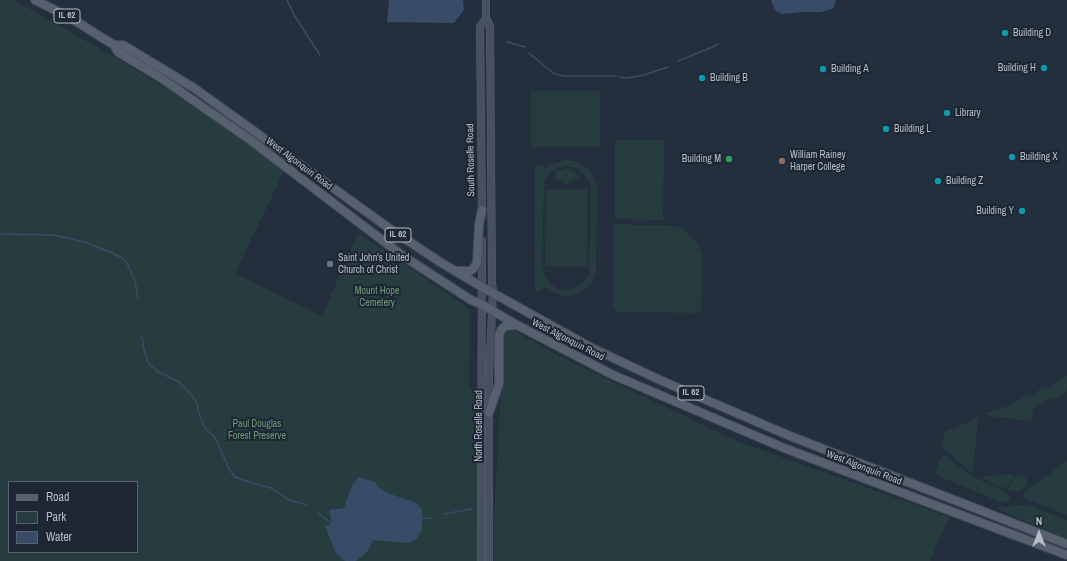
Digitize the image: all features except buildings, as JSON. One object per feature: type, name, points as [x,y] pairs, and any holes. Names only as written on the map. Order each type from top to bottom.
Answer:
[{"type":"main road","name":"West Algonquin Road","points":[[35,0],[69,17],[114,45],[118,52],[161,78],[249,139],[403,256],[471,300],[481,304],[517,325],[613,375],[784,448],[1067,555]]},
{"type":"main road","name":"South Roselle Road","points":[[486,0],[486,18],[490,26],[493,292]]},
{"type":"main road","name":"South Roselle Road","points":[[481,304],[482,210],[480,27],[486,18]]},
{"type":"main road","name":"West Algonquin Road","points":[[114,45],[123,45],[194,88],[393,231],[456,271],[592,348],[660,380],[790,436],[1067,544]]},
{"type":"main road","points":[[456,271],[470,271],[477,263],[479,225],[482,210]]},
{"type":"main road","name":"North Roselle Road","points":[[489,561],[489,376],[493,292]]},
{"type":"main road","name":"North Roselle Road","points":[[481,304],[481,561]]},
{"type":"main road","points":[[489,413],[499,384],[499,336],[505,326],[517,325]]},
{"type":"green space","name":"Paul Douglas Forest Preserve","points":[[0,0],[13,0],[23,5],[116,58],[219,121],[284,171],[235,273],[322,316],[358,233],[467,307],[470,313],[469,388],[489,398],[489,561],[0,561]]},
{"type":"green space","points":[[531,91],[600,91],[600,146],[531,147]]},
{"type":"green space","points":[[615,140],[664,140],[663,220],[615,219]]},
{"type":"green space","points":[[566,160],[578,162],[587,168],[595,179],[597,189],[596,271],[592,282],[575,295],[566,296],[554,293],[543,285],[542,291],[535,291],[535,165],[543,165],[543,171],[552,164]],"holes":[[[564,166],[576,168],[589,180],[591,190],[589,273],[587,279],[582,284],[570,290],[561,290],[551,285],[545,277],[542,266],[544,183],[546,177],[557,168]]]},
{"type":"green space","points":[[567,168],[575,172],[579,178],[569,181],[569,184],[564,184],[563,182],[553,179],[557,172]]},
{"type":"green space","points":[[587,189],[587,266],[545,266],[546,190]]},
{"type":"green space","points":[[614,224],[673,226],[681,228],[697,242],[702,255],[701,313],[617,312],[613,304]]},
{"type":"green space","points":[[506,330],[514,331],[561,357],[739,442],[949,517],[930,561],[494,561],[494,519],[504,334]]},
{"type":"green space","points":[[1067,375],[1067,387],[1065,394],[1057,398],[1056,397],[1055,399],[1046,400],[1044,401],[1045,403],[1036,406],[1032,412],[1033,420],[1031,421],[989,416],[984,413],[1012,405],[1023,397],[1029,397],[1042,388],[1049,387]]},
{"type":"green space","points":[[978,418],[973,473],[971,473],[944,448],[942,440],[946,431]]},
{"type":"green space","points":[[941,456],[947,456],[969,475],[1006,492],[1010,496],[1009,500],[1006,502],[998,501],[934,474]]},
{"type":"green space","points":[[1067,461],[1067,515],[1024,498],[1024,494],[1028,489]]},
{"type":"green space","points":[[1011,474],[1013,477],[1006,488],[1000,487],[981,477]]},
{"type":"green space","points":[[1018,475],[1025,477],[1027,481],[1026,487],[1019,492],[1008,490],[1015,476]]},
{"type":"green space","points":[[1013,504],[1027,505],[1067,520],[1067,539],[997,509],[998,506],[1007,507]]},
{"type":"water","points":[[389,0],[463,0],[464,10],[454,23],[387,22]]},
{"type":"water","points":[[771,0],[836,0],[834,7],[830,10],[782,14],[775,10]]},
{"type":"water","points":[[359,477],[375,482],[378,487],[390,494],[417,503],[422,510],[422,530],[416,539],[408,543],[373,540],[368,551],[356,561],[345,561],[336,553],[325,526],[332,524],[329,510],[344,508],[352,485]]},
{"type":"waterway","points":[[287,0],[294,15],[320,55]]},
{"type":"waterway","points":[[507,42],[525,47]]},
{"type":"waterway","points":[[678,61],[718,44]]},
{"type":"waterway","points":[[529,53],[553,73],[563,76],[616,76]]},
{"type":"waterway","points":[[619,77],[627,78],[644,75],[668,67]]},
{"type":"waterway","points":[[0,234],[53,235],[85,242],[112,253],[122,258],[127,263],[135,282],[138,298]]},
{"type":"waterway","points":[[142,337],[145,354],[149,364],[157,371],[179,382],[193,397],[197,404],[204,426],[216,439],[229,469],[235,477],[271,488],[289,500],[307,505]]},
{"type":"waterway","points":[[444,514],[472,509]]},
{"type":"waterway","points":[[318,513],[332,524]]},
{"type":"waterway","points":[[422,518],[431,518]]},
{"type":"place","name":"Building D","points":[[1005,33]]},
{"type":"place","name":"Building H","points":[[1044,68]]},
{"type":"place","name":"Building A","points":[[823,69]]},
{"type":"place","name":"Building B","points":[[702,78]]},
{"type":"place","name":"Library","points":[[947,113]]},
{"type":"place","name":"Building L","points":[[886,129]]},
{"type":"place","name":"Building X","points":[[1012,157]]},
{"type":"place","name":"Building M","points":[[729,159]]},
{"type":"place","name":"William Rainey Harper College","points":[[782,161]]},
{"type":"place","name":"Building Z","points":[[938,181]]},
{"type":"place","name":"Building Y","points":[[1022,211]]},
{"type":"place","name":"Saint John's United Church of Christ","points":[[330,264]]},
{"type":"park label","name":"Mount Hope Cemetery","points":[[377,296]]}]
